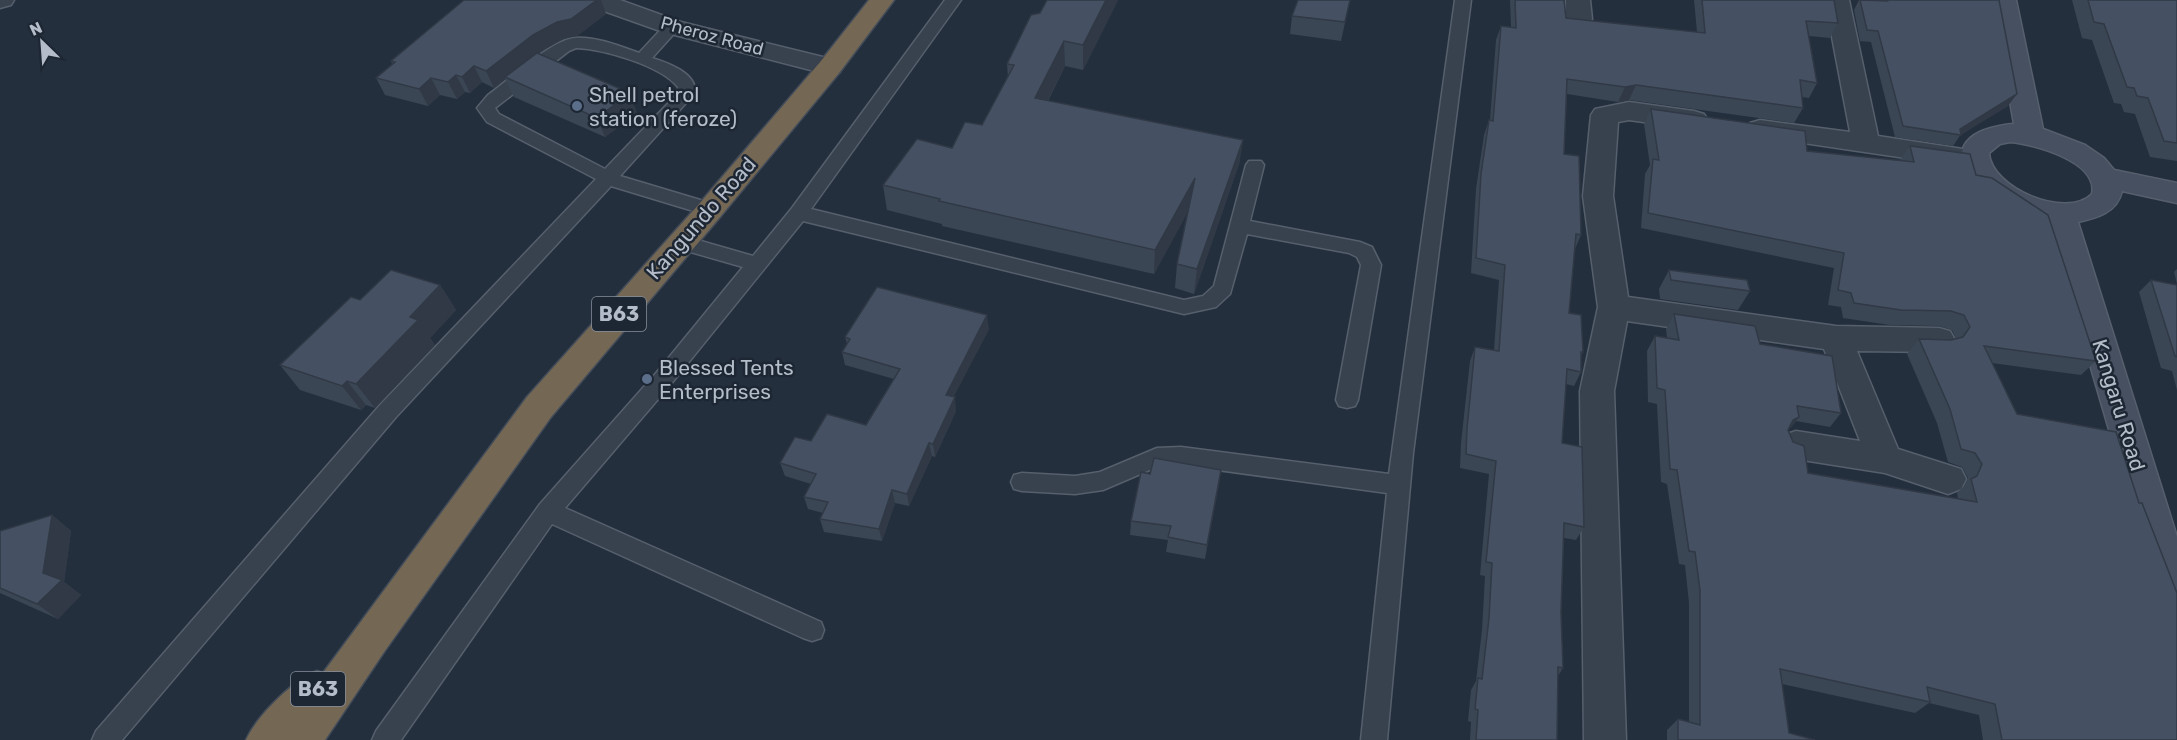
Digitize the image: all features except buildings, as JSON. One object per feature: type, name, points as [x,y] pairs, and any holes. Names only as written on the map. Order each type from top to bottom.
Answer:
[{"type":"highway","name":"Kangundo Road","points":[[301,740],[370,639],[539,407],[710,210],[830,67],[882,0]]},
{"type":"highway","name":"Kangundo Road","points":[[267,740],[370,639]]},
{"type":"main road","points":[[2004,0],[2030,134]]},
{"type":"main road","points":[[2030,134],[2048,139],[2082,155],[2104,178],[2108,190],[2105,201],[2096,209],[2080,213],[2060,213],[2037,208],[2013,199],[1994,187],[1980,173],[1974,160],[1975,149],[1982,140],[1994,135],[2030,134]]},
{"type":"main road","points":[[2104,178],[2177,193]]},
{"type":"main road","name":"Kangaru Road","points":[[2060,213],[2177,597]]},
{"type":"street","name":"Pheroz Road","points":[[596,0],[672,27],[830,67]]},
{"type":"street","points":[[1838,0],[1866,144]]},
{"type":"street","points":[[1605,740],[1597,391],[1614,307],[1598,196],[1605,115],[1629,111],[1974,160]]},
{"type":"street","points":[[1614,307],[1836,338],[1939,340]]},
{"type":"street","points":[[1836,338],[1885,459]]},
{"type":"street","points":[[1796,445],[1885,459],[1948,479]]},
{"type":"lane","points":[[386,740],[548,512],[664,378],[799,213],[953,0]]},
{"type":"lane","points":[[1374,740],[1399,485],[1462,0]]},
{"type":"lane","points":[[642,58],[672,27]]},
{"type":"lane","points":[[105,740],[388,411],[609,179],[679,104],[688,90],[685,83],[676,75],[642,58],[575,43],[563,47],[494,99],[486,108],[493,118],[536,138],[609,179],[710,210]]},
{"type":"lane","points":[[799,213],[1184,307],[1209,302],[1223,289],[1255,165]]},
{"type":"lane","points":[[1241,225],[1353,247],[1365,252],[1371,265],[1347,400]]},
{"type":"lane","points":[[680,242],[756,264]]},
{"type":"lane","points":[[1022,482],[1075,485],[1102,481],[1157,457],[1181,456],[1399,485]]},
{"type":"lane","points":[[548,512],[812,630]]},
{"type":"place","name":"Shell petrol station (feroze)","points":[[577,106]]},
{"type":"place","name":"Blessed Tents Enterprises","points":[[647,379]]}]
